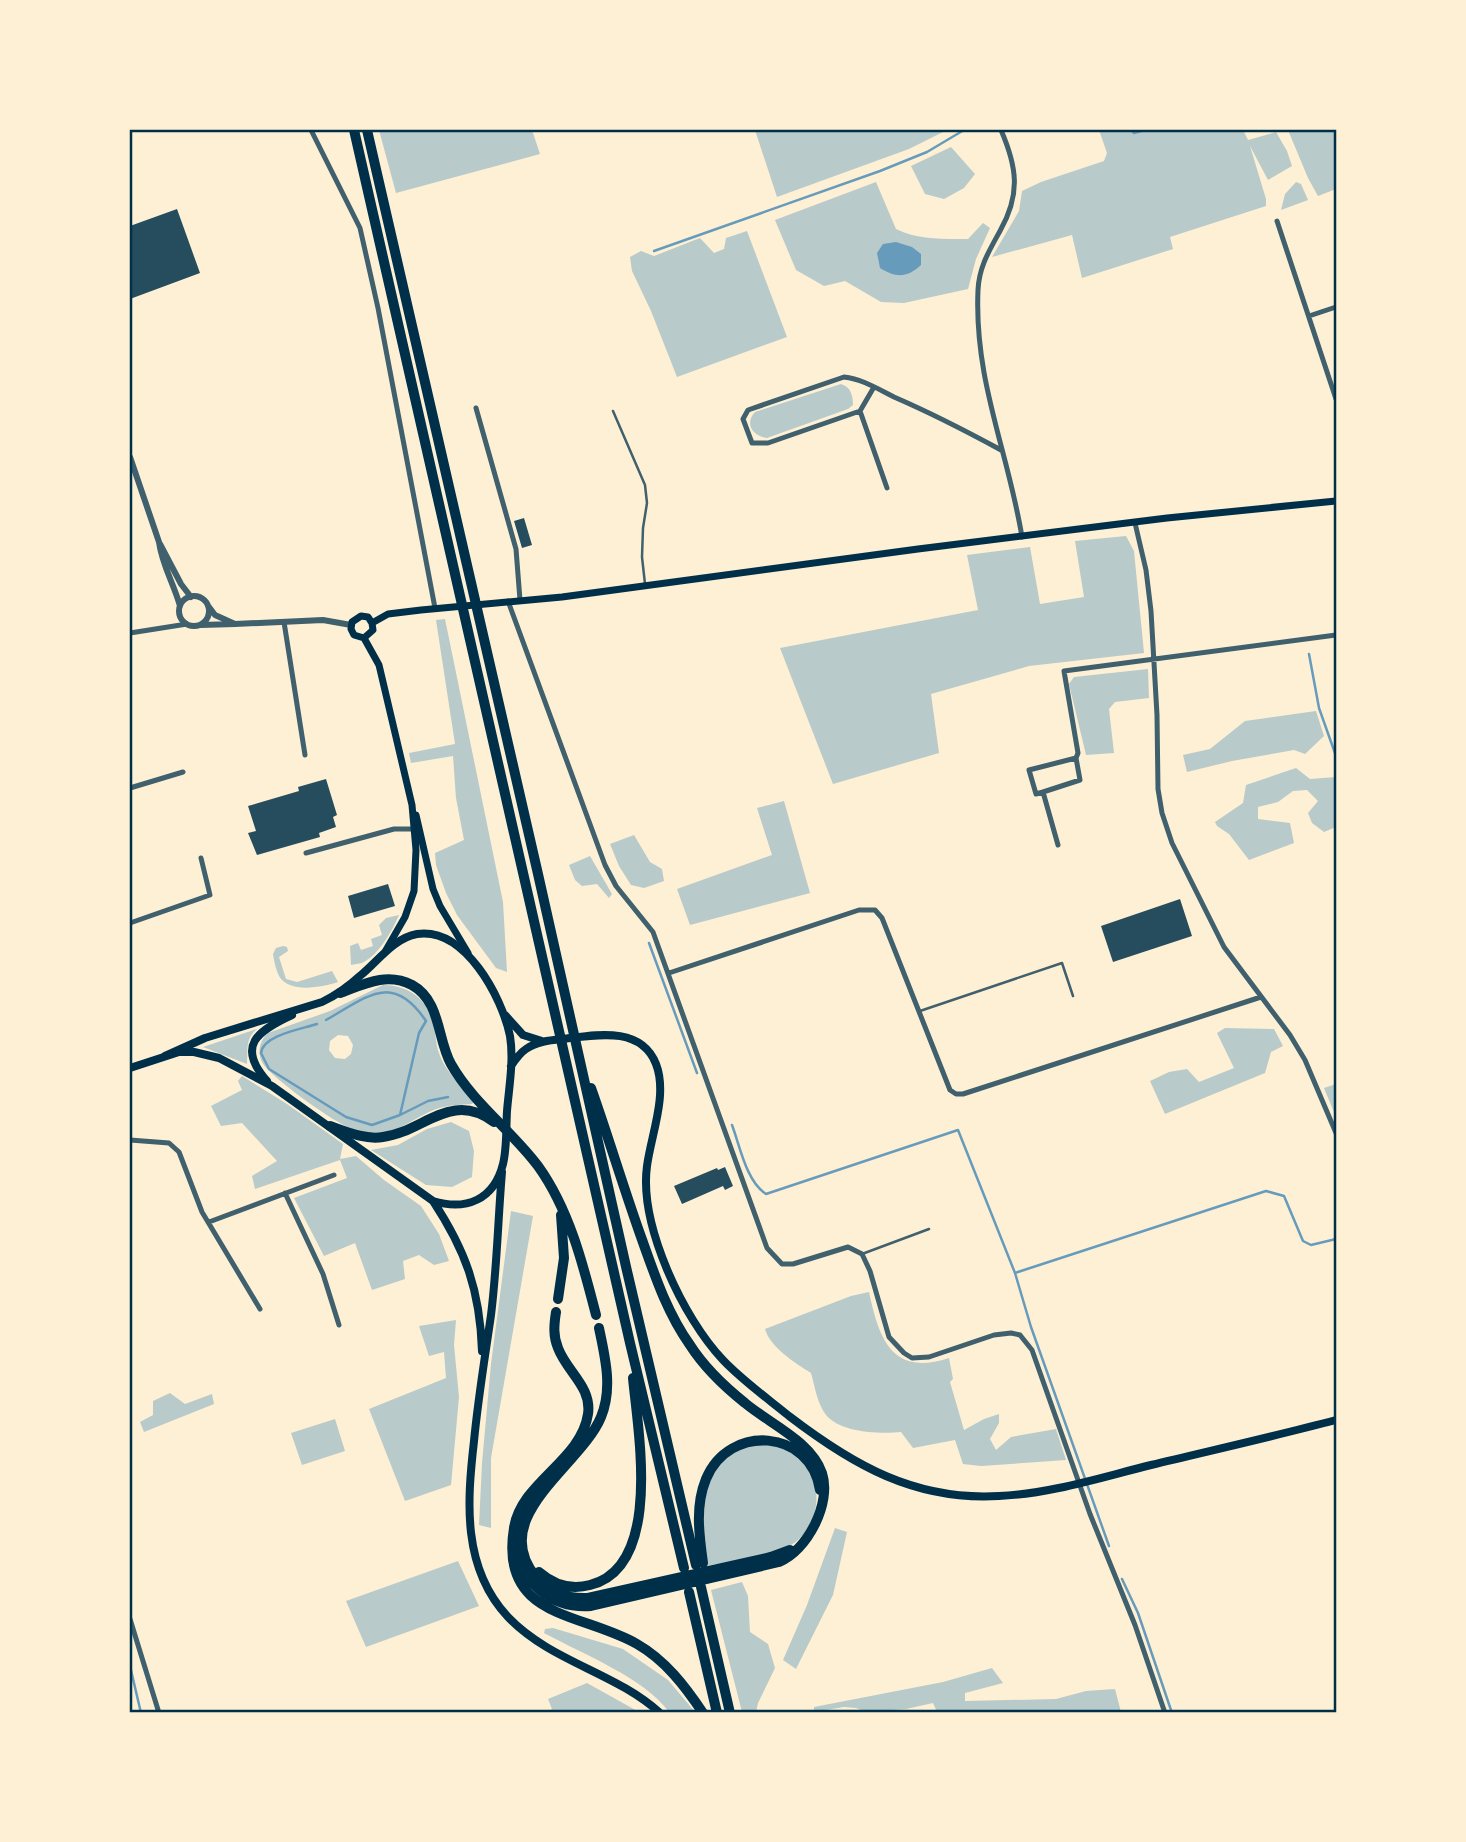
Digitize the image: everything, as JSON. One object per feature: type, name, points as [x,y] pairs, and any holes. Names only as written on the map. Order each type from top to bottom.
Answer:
[{"type":"highway","points":[[354,130],[630,1343],[684,1568]]},
{"type":"highway","points":[[367,130],[578,1052],[700,1564],[698,1521],[702,1493],[713,1467],[732,1447],[766,1439],[790,1447],[810,1465],[819,1484],[821,1501]]},
{"type":"highway","points":[[340,993],[386,978],[402,981],[419,990],[433,1011],[444,1049],[454,1069],[539,1168],[580,1254],[596,1315]]},
{"type":"highway","points":[[513,1549],[528,1579],[543,1593],[560,1603],[575,1607],[591,1606],[780,1555],[805,1540],[815,1526],[824,1480],[814,1457],[800,1443],[744,1403],[709,1369],[673,1319],[653,1270],[578,1052]]},
{"type":"highway","points":[[330,1126],[361,1136],[379,1138],[403,1132],[442,1113],[467,1111],[492,1120],[519,1142]]},
{"type":"highway","points":[[558,1300],[564,1251],[560,1208]]},
{"type":"highway","points":[[556,1312],[554,1332],[558,1347],[587,1394],[588,1415],[577,1441],[521,1509],[514,1527],[514,1569],[534,1600],[550,1611],[614,1633],[644,1648],[678,1679],[702,1713]]},
{"type":"highway","points":[[599,1328],[608,1381],[603,1412],[587,1442],[530,1510],[522,1535],[524,1556],[532,1572],[544,1585],[569,1598],[637,1592]]},
{"type":"highway","points":[[524,1556],[552,1582],[560,1586],[578,1587],[589,1586],[606,1578],[628,1552],[638,1523],[641,1486],[630,1343]]},
{"type":"highway","points":[[704,1587],[730,1713]]},
{"type":"highway","points":[[689,1591],[717,1713]]},
{"type":"main road","points":[[372,623],[388,614],[435,608],[645,587],[918,549],[1336,501]]},
{"type":"main road","points":[[365,638],[373,631],[372,623],[368,617],[361,616],[354,619],[351,625],[354,635],[365,638],[379,664],[433,889],[440,906],[490,986],[503,1013],[509,1035],[511,1066],[491,1310],[482,1364],[470,1476],[469,1521],[473,1549],[488,1590],[507,1615],[540,1643],[635,1692],[660,1713]]},
{"type":"main road","points":[[386,951],[405,917],[414,891],[417,870],[412,804]]},
{"type":"main road","points":[[272,1086],[253,1061],[251,1052],[254,1040],[262,1031],[340,993],[386,951],[407,937],[430,934],[447,940],[471,958]]},
{"type":"main road","points":[[130,1068],[205,1038],[308,1007]]},
{"type":"main road","points":[[503,1013],[523,1035],[543,1041]]},
{"type":"main road","points":[[511,1066],[527,1048],[543,1041],[605,1034],[620,1035],[634,1041],[648,1052],[656,1065],[660,1089],[646,1182],[650,1219],[684,1304],[709,1342],[735,1372],[839,1452],[880,1474],[917,1488],[958,1496],[989,1497],[1042,1491],[1336,1420]]},
{"type":"main road","points":[[165,1056],[194,1052],[211,1055],[272,1086],[433,1201],[454,1234],[466,1261],[479,1304],[482,1364]]},
{"type":"main road","points":[[433,1201],[455,1206],[473,1202],[492,1187],[503,1163]]},
{"type":"street","points":[[312,130],[360,228],[378,308],[435,608]]},
{"type":"street","points":[[1001,130],[1010,151],[1016,188],[1012,206],[985,257],[978,291],[981,360],[1022,537]]},
{"type":"street","points":[[1277,221],[1336,399]]},
{"type":"street","points":[[1309,316],[1336,307]]},
{"type":"street","points":[[873,387],[860,411],[762,444],[752,443],[743,419],[748,410],[844,377],[854,378],[962,428],[1001,450]]},
{"type":"street","points":[[476,408],[516,550],[520,600]]},
{"type":"street","points":[[860,411],[887,488]]},
{"type":"street","points":[[130,457],[159,542],[181,584],[191,597]]},
{"type":"street","points":[[1135,523],[1146,570],[1157,715],[1158,789],[1162,813],[1172,843],[1212,925],[1224,947],[1290,1035],[1305,1060],[1336,1133]]},
{"type":"street","points":[[159,542],[160,554],[175,587],[180,614],[187,624]]},
{"type":"street","points":[[180,606],[191,597],[201,598],[215,615],[235,624]]},
{"type":"street","points":[[508,601],[604,865],[616,886],[653,932],[767,1248],[782,1264],[793,1264],[848,1247],[862,1254],[870,1271],[889,1338],[912,1358],[929,1357],[994,1335],[1020,1335],[1032,1350],[1090,1514],[1135,1625],[1165,1713]]},
{"type":"street","points":[[199,625],[208,617],[208,606]]},
{"type":"street","points":[[130,633],[187,624],[323,620],[351,625]]},
{"type":"street","points":[[284,622],[305,755]]},
{"type":"street","points":[[1076,758],[1029,769],[1036,794],[1080,780],[1064,671],[1336,635]]},
{"type":"street","points":[[130,788],[183,772]]},
{"type":"street","points":[[1043,792],[1058,845]]},
{"type":"street","points":[[306,853],[394,828],[414,830]]},
{"type":"street","points":[[130,923],[210,895],[201,858]]},
{"type":"street","points":[[668,973],[859,910],[875,910],[881,918],[920,1011],[950,1090],[956,1094],[963,1094],[1261,997]]},
{"type":"street","points":[[130,1140],[161,1141],[175,1147],[179,1152],[202,1212],[260,1309]]},
{"type":"street","points":[[209,1222],[334,1175]]},
{"type":"street","points":[[285,1193],[323,1274],[339,1325]]},
{"type":"street","points":[[130,1619],[159,1713]]},
{"type":"lane","points":[[613,411],[645,485],[648,503],[643,528],[642,556],[645,587]]},
{"type":"lane","points":[[920,1011],[1062,963],[1073,996]]},
{"type":"lane","points":[[862,1254],[929,1229]]},
{"type":"shaded area","points":[[379,130],[532,130],[540,154],[396,193]]},
{"type":"shaded area","points":[[755,130],[947,130],[909,149],[777,197]]},
{"type":"shaded area","points":[[1099,130],[1243,130],[1248,140],[1276,132],[1292,166],[1268,180],[1250,146],[1266,206],[1170,237],[1173,249],[1082,278],[1072,235],[992,257],[1019,211],[1022,191],[1104,161],[1107,153]]},
{"type":"shaded area","points":[[1288,130],[1336,130],[1336,189],[1318,196]]},
{"type":"shaded area","points":[[951,147],[975,174],[964,188],[944,199],[925,194],[911,166]]},
{"type":"shaded area","points":[[876,182],[896,229],[904,233],[931,238],[968,239],[983,223],[990,228],[976,259],[968,289],[904,303],[881,302],[845,281],[824,286],[796,270],[775,220]]},
{"type":"shaded area","points":[[1296,182],[1301,184],[1308,200],[1281,210],[1285,194]]},
{"type":"shaded area","points":[[747,231],[787,337],[677,377],[632,271],[630,257],[641,251],[654,256],[700,238],[714,253],[724,249],[726,238]]},
{"type":"shaded area","points":[[841,384],[847,387],[852,395],[853,405],[848,409],[767,438],[754,432],[750,425],[755,412]]},
{"type":"shaded area","points":[[1126,536],[1134,551],[1144,653],[1029,666],[931,694],[939,753],[833,784],[780,648],[978,610],[967,555],[1030,547],[1040,604],[1084,597],[1075,541]]},
{"type":"shaded area","points":[[445,619],[503,902],[507,972],[496,968],[457,915],[436,865],[435,853],[464,840],[456,798],[453,756],[411,763],[409,753],[455,744],[436,620]]},
{"type":"shaded area","points":[[1148,669],[1149,698],[1115,702],[1109,709],[1114,753],[1086,755],[1069,684],[1074,677]]},
{"type":"shaded area","points":[[1316,711],[1324,736],[1305,754],[1294,750],[1187,772],[1183,755],[1210,749],[1245,721]]},
{"type":"shaded area","points":[[1296,768],[1310,779],[1336,777],[1336,827],[1324,832],[1312,823],[1308,813],[1318,801],[1307,790],[1293,791],[1278,802],[1258,807],[1258,819],[1290,823],[1294,843],[1249,860],[1229,834],[1215,822],[1243,803],[1246,785]]},
{"type":"shaded area","points":[[784,801],[810,893],[690,925],[677,889],[772,855],[757,808]]},
{"type":"shaded area","points":[[634,835],[650,862],[662,869],[664,881],[644,888],[631,885],[610,844]]},
{"type":"shaded area","points":[[590,856],[612,894],[609,898],[597,884],[582,886],[575,880],[569,865]]},
{"type":"shaded area","points":[[399,915],[379,949],[362,963],[351,965],[350,946],[358,943],[361,950],[373,946],[371,939],[382,935],[379,925],[386,918]]},
{"type":"shaded area","points":[[287,947],[288,951],[279,957],[286,979],[297,982],[332,971],[338,982],[307,988],[284,982],[278,974],[273,954],[276,948]]},
{"type":"shaded area","points":[[383,985],[408,990],[430,1013],[445,1067],[475,1101],[472,1104],[434,1110],[397,1129],[383,1132],[358,1131],[329,1116],[267,1069],[260,1058],[260,1046],[268,1033],[330,1011]],"holes":[[[338,1035],[348,1036],[353,1045],[351,1054],[345,1059],[335,1058],[329,1050],[330,1041]]]},
{"type":"shaded area","points":[[1225,1028],[1274,1029],[1283,1046],[1271,1052],[1265,1073],[1165,1114],[1150,1081],[1169,1072],[1187,1069],[1199,1082],[1234,1068],[1217,1033]]},
{"type":"shaded area","points":[[257,1029],[249,1041],[247,1064],[203,1047]]},
{"type":"shaded area","points":[[242,1076],[343,1144],[340,1159],[356,1156],[421,1206],[439,1234],[449,1261],[434,1265],[419,1255],[403,1261],[405,1279],[372,1290],[355,1243],[324,1256],[294,1198],[347,1178],[340,1160],[255,1189],[252,1176],[277,1161],[242,1123],[221,1126],[211,1106],[242,1090],[238,1081]]},
{"type":"shaded area","points":[[1336,1084],[1336,1117],[1324,1088]]},
{"type":"shaded area","points":[[451,1122],[469,1131],[474,1151],[472,1177],[452,1187],[426,1185],[371,1150],[398,1145],[427,1129]]},
{"type":"shaded area","points":[[511,1211],[533,1216],[491,1458],[491,1528],[479,1525],[482,1463],[491,1364]]},
{"type":"shaded area","points":[[869,1292],[878,1325],[891,1350],[901,1358],[914,1362],[930,1363],[949,1358],[953,1379],[950,1382],[964,1430],[999,1414],[999,1423],[990,1439],[996,1450],[1011,1437],[1056,1429],[1066,1460],[981,1466],[963,1464],[955,1440],[913,1448],[901,1432],[861,1431],[833,1421],[820,1405],[811,1373],[778,1348],[765,1329],[851,1296]]},
{"type":"shaded area","points":[[456,1320],[454,1345],[459,1397],[451,1485],[405,1501],[369,1409],[446,1378],[444,1352],[429,1356],[419,1326]]},
{"type":"shaded area","points":[[170,1393],[185,1404],[212,1394],[214,1404],[144,1432],[140,1422],[153,1415],[153,1401]]},
{"type":"shaded area","points":[[335,1419],[345,1451],[302,1465],[291,1433]]},
{"type":"shaded area","points":[[774,1444],[796,1455],[813,1478],[816,1503],[809,1527],[801,1537],[782,1549],[762,1556],[707,1566],[703,1520],[712,1476],[732,1453],[741,1447]]},
{"type":"shaded area","points":[[835,1528],[847,1532],[833,1595],[796,1669],[783,1660],[807,1605]]},
{"type":"shaded area","points":[[458,1561],[479,1606],[366,1647],[346,1601]]},
{"type":"shaded area","points":[[742,1582],[748,1596],[750,1632],[768,1644],[775,1668],[756,1712],[742,1712],[711,1590]]},
{"type":"shaded area","points":[[553,1628],[623,1649],[668,1680],[695,1712],[669,1712],[659,1700],[629,1678],[544,1633],[545,1629]]},
{"type":"shaded area","points":[[992,1668],[1003,1683],[965,1693],[965,1701],[1056,1699],[1086,1691],[1115,1689],[1121,1712],[937,1712],[933,1703],[906,1709],[866,1712],[844,1707],[814,1712],[814,1707],[943,1682]]},
{"type":"shaded area","points":[[587,1683],[639,1712],[546,1712],[552,1709],[548,1699]]},
{"type":"water","points":[[896,242],[912,247],[921,254],[921,265],[901,275],[891,274],[880,268],[877,253],[883,244]]},
{"type":"building","points":[[177,209],[200,273],[130,299],[130,226]]},
{"type":"building","points":[[524,518],[532,545],[522,548],[514,521]]},
{"type":"building","points":[[326,779],[337,815],[333,817],[336,827],[319,833],[320,837],[257,855],[248,833],[256,831],[248,806],[299,791],[298,787]]},
{"type":"building","points":[[388,884],[395,906],[354,918],[348,896]]},
{"type":"building","points":[[1180,899],[1192,936],[1113,962],[1101,926]]},
{"type":"building","points":[[725,1167],[733,1186],[725,1190],[723,1186],[682,1204],[674,1186]]},
{"type":"waterway","points":[[654,251],[880,171],[927,152],[964,130]]},
{"type":"waterway","points":[[1131,130],[1134,133],[1145,130]]},
{"type":"waterway","points":[[1309,654],[1319,708],[1336,756]]},
{"type":"waterway","points":[[649,943],[697,1073]]},
{"type":"waterway","points":[[326,1020],[367,997],[390,993],[402,997],[414,1006],[426,1021],[419,1033],[400,1115]]},
{"type":"waterway","points":[[317,1024],[276,1037],[263,1047],[261,1053],[269,1069],[346,1117],[372,1125],[428,1101],[448,1097]]},
{"type":"waterway","points":[[732,1125],[753,1181],[766,1194],[958,1130],[1015,1273],[1031,1327],[1109,1546]]},
{"type":"waterway","points":[[1015,1273],[1266,1191],[1284,1196],[1303,1241],[1311,1245],[1336,1239]]},
{"type":"waterway","points":[[1122,1579],[1138,1613],[1172,1713]]},
{"type":"waterway","points":[[130,1666],[141,1713]]}]
